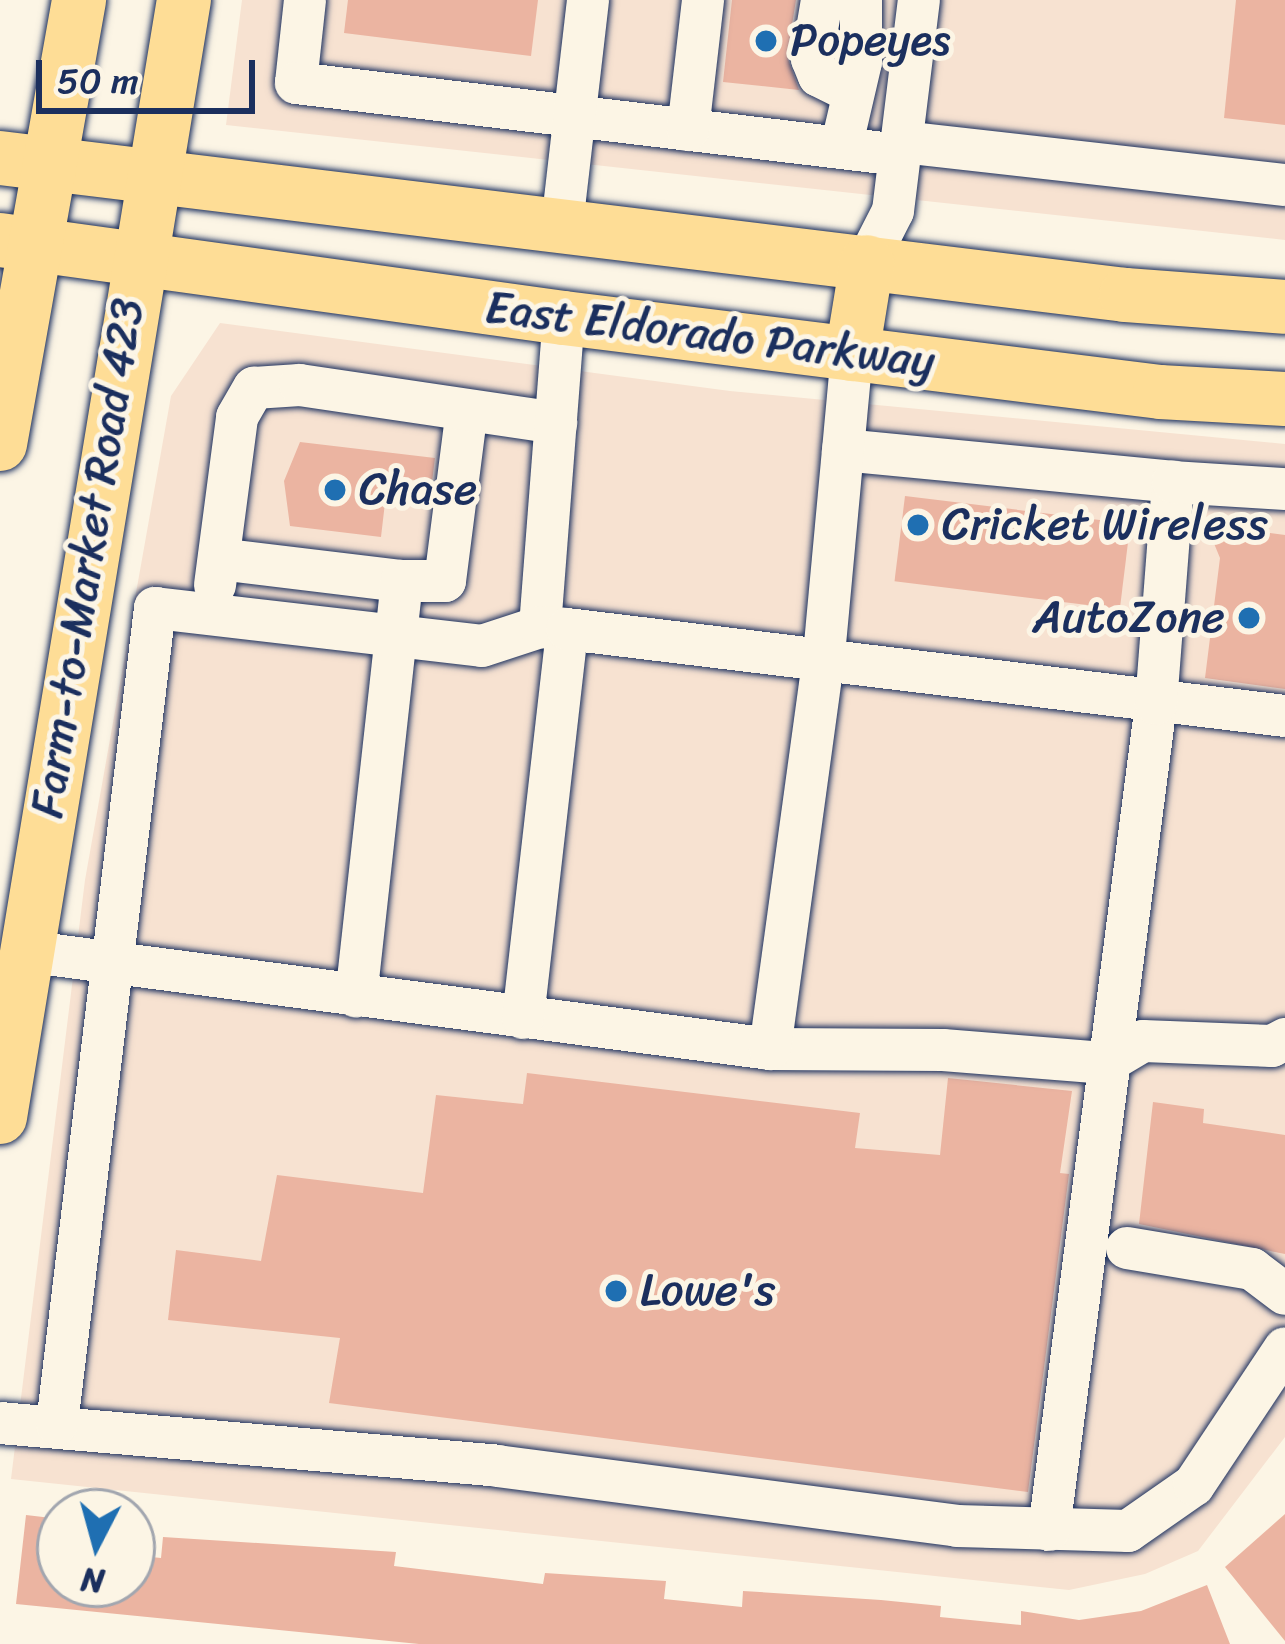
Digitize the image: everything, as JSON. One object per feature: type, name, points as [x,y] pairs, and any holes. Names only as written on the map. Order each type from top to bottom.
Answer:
[{"type":"main road","points":[[0,444],[20,243],[53,164],[79,0]]},
{"type":"main road","name":"Farm-to-Market Road 423","points":[[0,1117],[149,174],[184,0]]},
{"type":"main road","name":"East Eldorado Parkway","points":[[0,158],[1285,307]]},
{"type":"main road","name":"East Eldorado Parkway","points":[[20,243],[564,319],[1160,392],[1285,399]]},
{"type":"main road","points":[[852,354],[867,262]]},
{"type":"lane","points":[[305,0],[296,83],[841,148],[901,148],[1285,185]]},
{"type":"lane","points":[[562,225],[588,0]]},
{"type":"lane","points":[[688,130],[703,0]]},
{"type":"lane","points":[[822,0],[812,59],[819,76],[848,90]]},
{"type":"lane","points":[[841,148],[848,90],[861,62],[861,0]]},
{"type":"lane","points":[[867,262],[893,211],[919,0]]},
{"type":"lane","points":[[523,1018],[554,628],[556,423],[564,319]]},
{"type":"lane","points":[[770,1049],[824,655],[852,354]]},
{"type":"lane","points":[[211,616],[238,417],[254,388],[300,385],[556,423]]},
{"type":"lane","points":[[219,559],[402,581],[445,580],[467,410]]},
{"type":"lane","points":[[843,450],[1173,482],[1285,488]]},
{"type":"lane","points":[[1049,1530],[1156,704],[1173,482]]},
{"type":"lane","points":[[356,996],[402,581]]},
{"type":"lane","points":[[57,1424],[155,608],[482,646],[554,628],[824,655],[1156,704],[1285,716]]},
{"type":"lane","points":[[24,951],[770,1049],[943,1050],[1106,1064],[1144,1041],[1272,1046],[1285,1039]]},
{"type":"lane","points":[[1126,1248],[1252,1269],[1285,1294]]},
{"type":"lane","points":[[0,1424],[57,1424],[496,1466],[957,1526],[1128,1531],[1194,1485],[1285,1348]]},
{"type":"shaded area","points":[[242,0],[1285,0],[1285,240],[226,125]]},
{"type":"shaded area","points":[[220,323],[730,391],[1285,444],[1285,1437],[1198,1551],[1145,1574],[1069,1590],[156,1494],[156,1488],[97,1488],[11,1479],[85,880],[171,396]]},
{"type":"building","points":[[348,0],[538,0],[531,56],[344,33]]},
{"type":"building","name":"Popeyes","points":[[732,0],[796,0],[787,56],[799,90],[723,82]]},
{"type":"building","points":[[1236,0],[1285,0],[1285,125],[1224,118]]},
{"type":"building","name":"Chase","points":[[300,442],[435,458],[432,482],[388,477],[381,537],[290,526],[284,481]]},
{"type":"building","points":[[905,496],[1130,524],[1120,609],[895,581]]},
{"type":"building","name":"AutoZone","points":[[1206,524],[1285,535],[1285,689],[1205,678],[1220,558]]},
{"type":"building","name":"Lowe's","points":[[527,1073],[860,1113],[855,1148],[940,1155],[948,1078],[1072,1091],[1060,1173],[1069,1174],[1028,1492],[329,1403],[340,1338],[168,1320],[176,1250],[261,1261],[277,1175],[423,1193],[436,1095],[523,1104]]},
{"type":"building","points":[[1153,1102],[1204,1109],[1203,1123],[1285,1135],[1285,1254],[1139,1224]]},
{"type":"building","points":[[1285,1514],[1285,1641],[1225,1567]]},
{"type":"building","points":[[26,1515],[36,1516],[36,1606],[16,1604]]},
{"type":"building","points":[[163,1537],[396,1552],[394,1566],[543,1584],[545,1573],[666,1581],[664,1599],[742,1607],[743,1591],[941,1606],[940,1617],[1021,1625],[1021,1611],[1079,1620],[1141,1611],[1207,1585],[1230,1644],[419,1644],[56,1608],[156,1608],[156,1557],[161,1558]]},
{"type":"place","name":"Popeyes","points":[[766,41]]},
{"type":"place","name":"Chase","points":[[335,490]]},
{"type":"place","name":"Cricket Wireless","points":[[918,525]]},
{"type":"place","name":"AutoZone","points":[[1249,618]]},
{"type":"place","name":"Lowe's","points":[[616,1291]]}]
